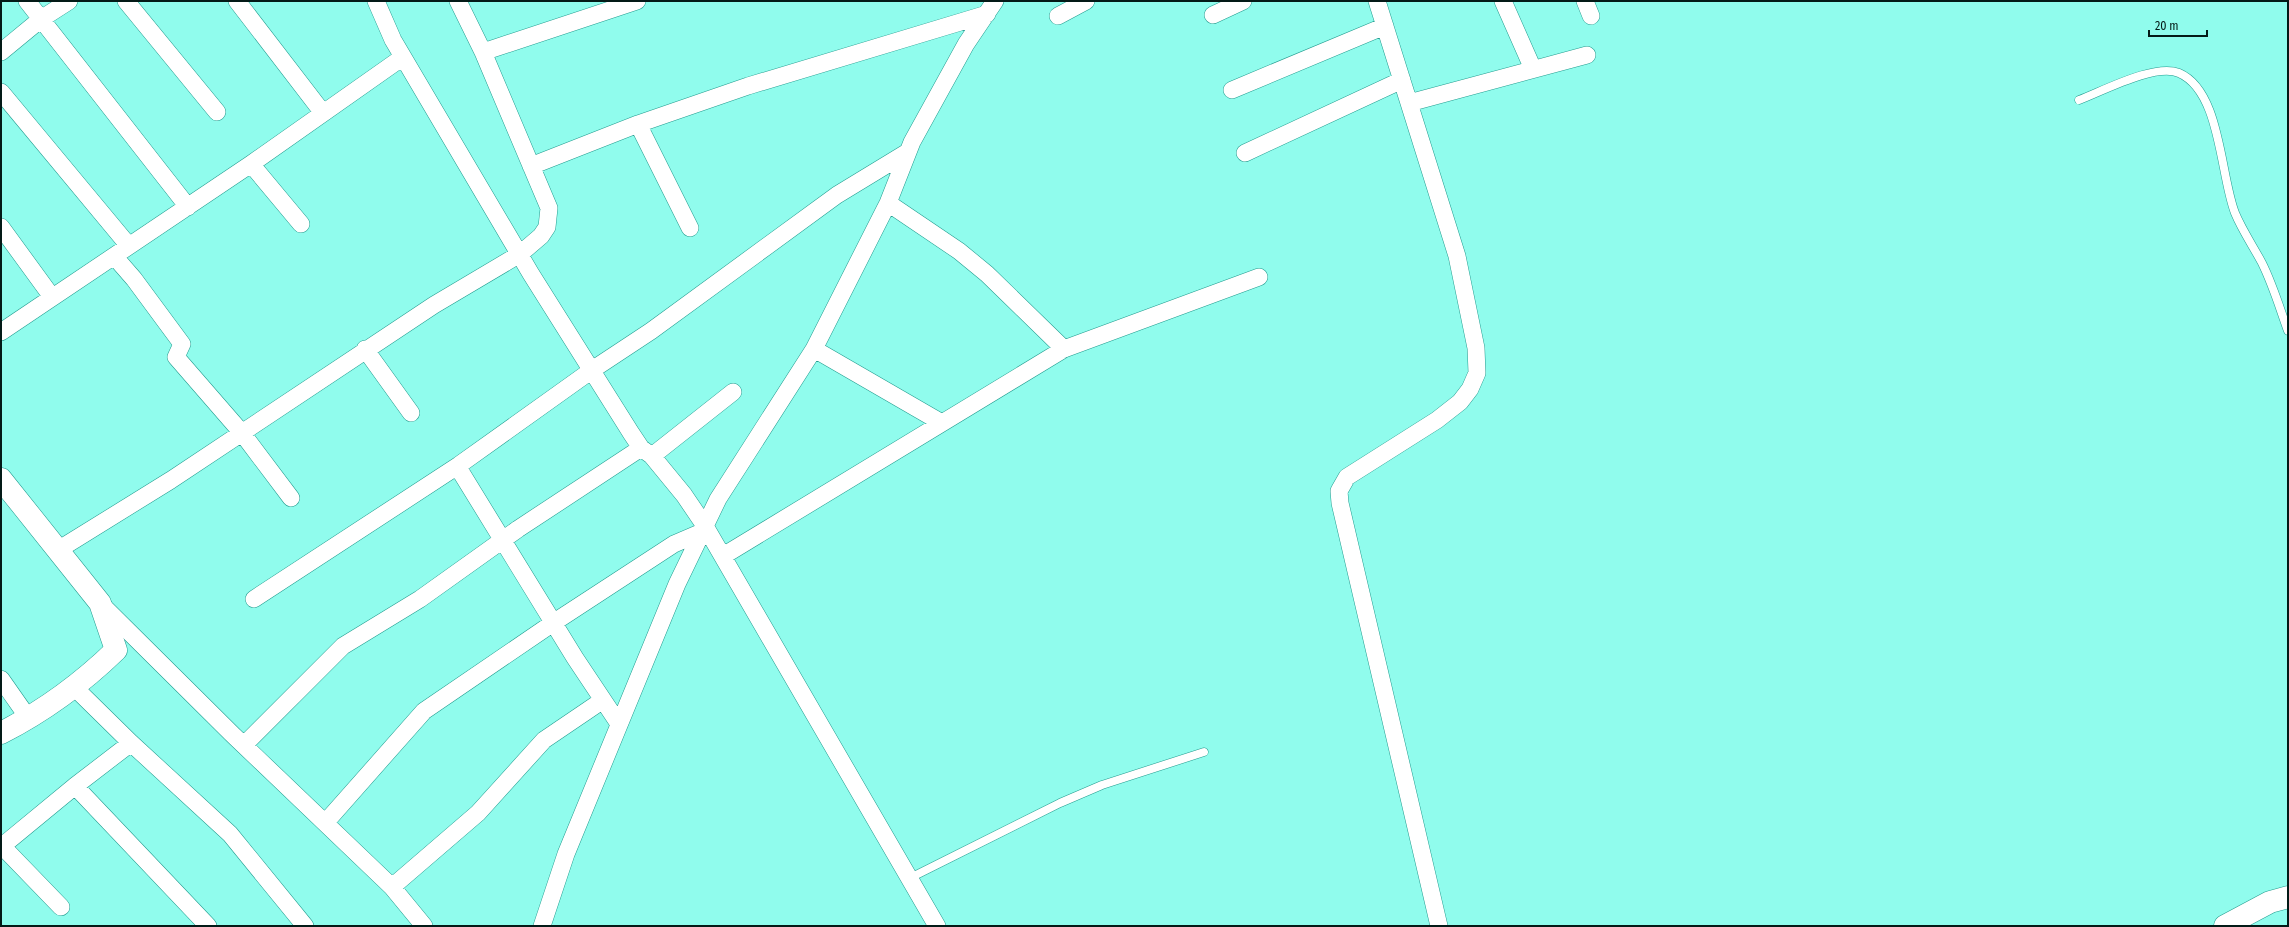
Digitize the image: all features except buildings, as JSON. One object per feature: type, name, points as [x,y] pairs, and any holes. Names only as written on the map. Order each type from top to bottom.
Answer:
[{"type":"street","points":[[27,1],[188,207]]},
{"type":"street","points":[[1,52],[41,19],[70,1]]},
{"type":"street","points":[[126,1],[217,112]]},
{"type":"street","points":[[237,1],[323,113]]},
{"type":"street","points":[[376,1],[403,56],[520,254],[592,370],[647,452],[684,495],[704,529],[723,556],[937,926]]},
{"type":"street","points":[[58,550],[242,433],[434,305],[520,254],[541,236],[547,227],[549,208],[483,52],[458,1]]},
{"type":"street","points":[[483,52],[637,1]]},
{"type":"street","points":[[1058,16],[1086,1]]},
{"type":"street","points":[[1213,14],[1244,1]]},
{"type":"street","points":[[1377,1],[1457,256],[1476,348],[1477,373],[1470,388],[1460,402],[1437,420],[1347,477],[1342,483],[1340,497],[1439,926]]},
{"type":"street","points":[[1503,1],[1533,69]]},
{"type":"street","points":[[531,166],[638,124],[991,5]]},
{"type":"street","points":[[542,926],[566,854],[619,724],[677,584],[718,499],[814,349],[888,203],[906,153],[966,44],[991,5]]},
{"type":"street","points":[[1232,90],[1386,26]]},
{"type":"street","points":[[1409,103],[1587,55]]},
{"type":"street","points":[[1,332],[251,164],[403,56]]},
{"type":"street","points":[[1245,152],[1402,80]]},
{"type":"street","points":[[1,92],[130,246]]},
{"type":"street","points":[[638,124],[690,228]]},
{"type":"street","points":[[254,600],[459,465],[592,370],[651,331],[837,195],[906,153]]},
{"type":"street","points":[[251,164],[301,224]]},
{"type":"street","points":[[888,203],[959,251],[987,274],[1064,349]]},
{"type":"street","points":[[1,227],[52,297]]},
{"type":"street","points":[[114,256],[134,279],[182,344],[176,357],[242,433],[291,498]]},
{"type":"street","points":[[723,556],[1064,349],[1259,277]]},
{"type":"street","points":[[366,349],[412,413]]},
{"type":"street","points":[[814,349],[942,423]]},
{"type":"street","points":[[244,745],[343,646],[420,598],[503,540],[647,452],[733,392]]},
{"type":"street","points":[[459,465],[462,474],[553,623],[619,724]]},
{"type":"street","points":[[1,479],[100,603],[244,745],[392,887],[424,926]]},
{"type":"street","points":[[325,823],[424,711],[553,623],[674,544],[704,529]]},
{"type":"street","points":[[1,733],[29,719],[87,678],[116,650],[100,603]]},
{"type":"street","points":[[1,679],[29,719]]},
{"type":"street","points":[[74,687],[131,744],[230,834],[305,926]]},
{"type":"street","points":[[392,887],[478,813],[544,740],[603,700]]},
{"type":"street","points":[[61,907],[2,847],[75,786],[131,744]]},
{"type":"street","points":[[75,786],[208,926]]},
{"type":"street","points":[[2225,926],[2270,902],[2288,897]]},
{"type":"lane","points":[[2079,100],[2156,72],[2167,71],[2178,73],[2193,82],[2199,89],[2212,117],[2234,211],[2262,264],[2288,331]]},
{"type":"lane","points":[[910,878],[1060,803],[1102,785],[1204,752]]}]
